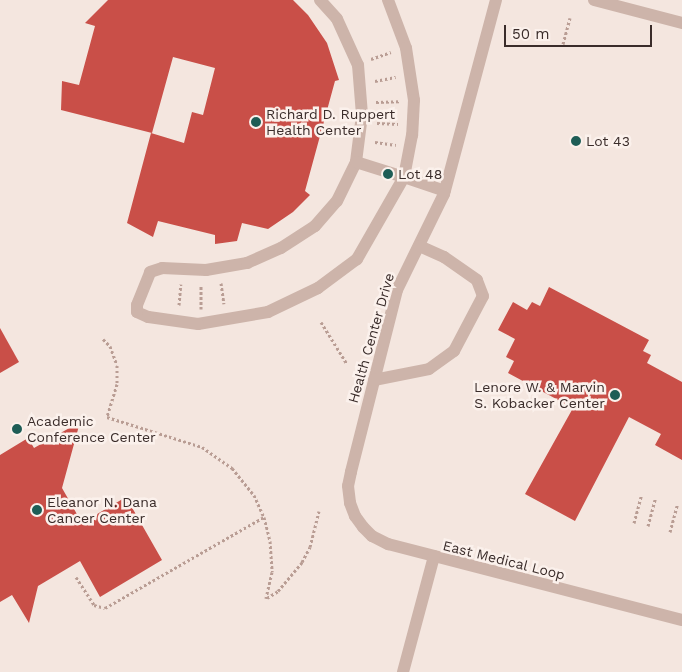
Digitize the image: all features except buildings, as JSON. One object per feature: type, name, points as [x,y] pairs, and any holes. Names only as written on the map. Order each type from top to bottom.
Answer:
[{"type":"street","points":[[320,0],[337,19],[358,65],[362,115],[356,162],[337,201],[315,226],[281,248],[247,263],[206,270],[164,268],[150,272],[137,305],[137,312],[148,317],[200,323],[268,312],[318,288],[357,259],[404,177],[412,136],[414,100],[406,48],[388,0]]},
{"type":"street","name":"Health Center Drive","points":[[434,556],[378,539],[363,527],[352,510],[348,492],[349,478],[397,290],[444,190],[496,0]]},
{"type":"street","points":[[594,0],[682,23]]},
{"type":"street","points":[[356,162],[444,190]]},
{"type":"street","points":[[374,380],[430,369],[454,351],[483,296],[477,280],[444,258],[418,246]]},
{"type":"street","name":"East Medical Loop","points":[[403,672],[434,556],[682,620]]},
{"type":"path","points":[[563,44],[570,18]]},
{"type":"path","points":[[368,60],[398,50]]},
{"type":"path","points":[[373,81],[403,76]]},
{"type":"path","points":[[375,102],[406,101]]},
{"type":"path","points":[[374,122],[406,125]]},
{"type":"path","points":[[372,142],[403,146]]},
{"type":"path","points":[[221,280],[225,311]]},
{"type":"path","points":[[178,312],[181,281]]},
{"type":"path","points":[[201,281],[201,312]]},
{"type":"path","points":[[321,322],[347,364]]},
{"type":"path","points":[[103,339],[110,346],[117,365],[117,384],[107,417],[202,447],[232,468],[254,495],[264,517],[270,541],[272,572],[266,598],[278,591],[302,562],[310,547],[319,511]]},
{"type":"path","points":[[634,523],[641,496]]},
{"type":"path","points":[[648,526],[655,499]]},
{"type":"path","points":[[670,532],[678,505]]},
{"type":"path","points":[[76,577],[94,605],[105,608],[264,517]]},
{"type":"place","name":"Richard D. Ruppert Health Center","points":[[256,122]]},
{"type":"place","name":"Lot 43","points":[[576,141]]},
{"type":"place","name":"Lot 48","points":[[388,174]]},
{"type":"place","name":"Lenore W. & Marvin S. Kobacker Center","points":[[615,395]]},
{"type":"place","name":"Academic Conference Center","points":[[17,429]]},
{"type":"place","name":"Eleanor N. Dana Cancer Center","points":[[37,510]]}]
